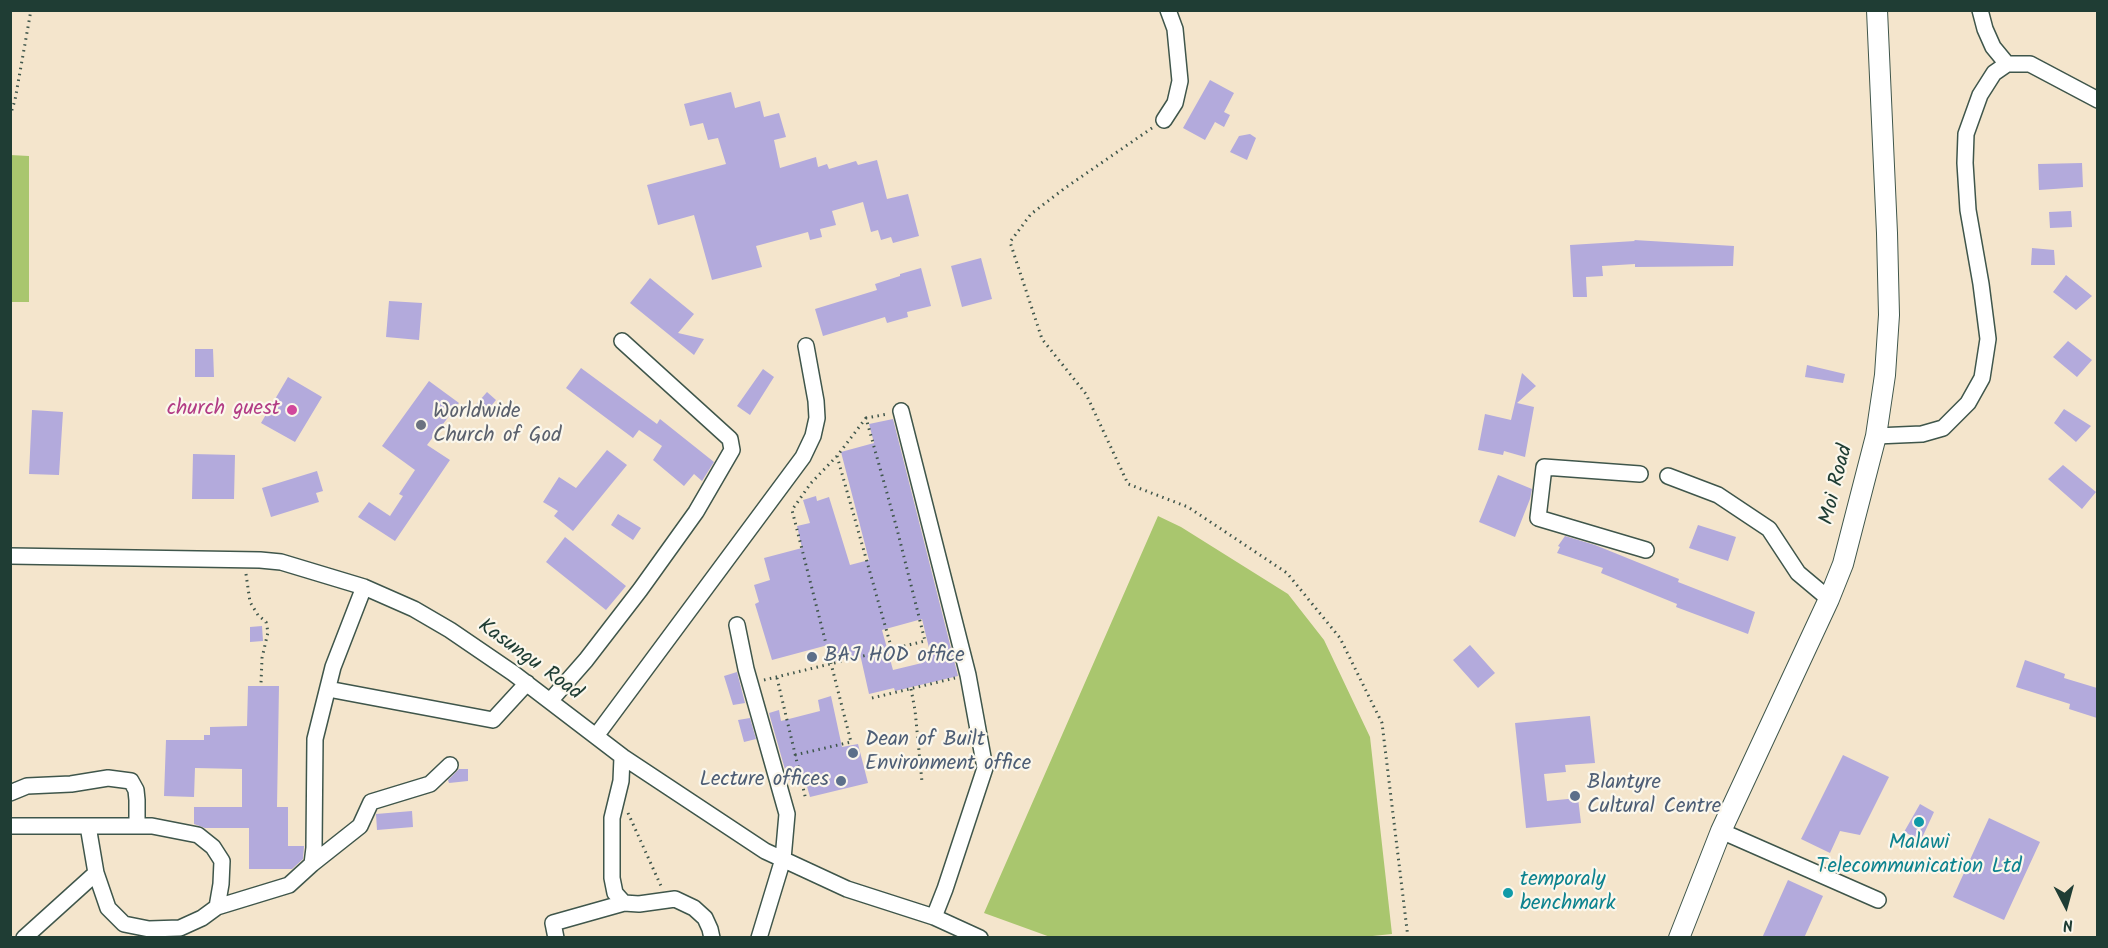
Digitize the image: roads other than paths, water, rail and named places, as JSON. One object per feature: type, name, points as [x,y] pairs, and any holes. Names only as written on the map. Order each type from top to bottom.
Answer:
[{"type":"main road","name":"Moi Road","points":[[1678,938],[1721,831],[1829,599],[1843,564],[1876,436],[1885,375],[1889,315],[1887,212],[1877,10]]},
{"type":"street","points":[[1164,120],[1175,103],[1180,81],[1174,29],[1168,10]]},
{"type":"street","points":[[1980,10],[1984,28],[1993,47],[2007,64]]},
{"type":"street","points":[[1876,436],[1922,434],[1943,428],[1968,403],[1982,378],[1988,339],[1968,210],[1965,163],[1966,134],[1980,95],[1994,74],[2007,64],[2030,64],[2097,100]]},
{"type":"street","points":[[550,701],[586,660],[640,590],[696,512],[732,450],[730,438],[622,341]]},
{"type":"street","points":[[596,736],[803,457],[813,436],[817,418],[806,346]]},
{"type":"street","points":[[902,411],[968,675],[986,768],[934,916]]},
{"type":"street","points":[[1640,474],[1544,467],[1538,518],[1647,550]]},
{"type":"street","points":[[1668,476],[1718,495],[1769,529],[1798,573],[1829,599]]},
{"type":"street","name":"Kasungu Road","points":[[10,556],[247,559],[281,562],[364,587],[414,609],[450,630],[527,683],[622,757],[765,851],[847,889],[934,916],[980,938]]},
{"type":"street","points":[[312,864],[315,739],[333,667],[364,587]]},
{"type":"street","points":[[737,625],[746,669],[787,814],[783,859],[759,938]]},
{"type":"street","points":[[328,689],[493,720],[527,683]]},
{"type":"street","points":[[622,757],[621,781],[612,818],[612,878],[615,893],[624,903]]},
{"type":"street","points":[[88,826],[96,873],[108,908],[124,924],[149,929],[180,928],[202,918],[217,907],[289,885],[360,826],[371,802],[430,784],[450,765]]},
{"type":"street","points":[[10,793],[27,786],[71,784],[108,778],[131,781],[136,790],[137,826]]},
{"type":"street","points":[[10,826],[152,826],[198,835],[213,848],[222,861],[217,907]]},
{"type":"street","points":[[1721,831],[1878,900]]},
{"type":"street","points":[[24,938],[96,873]]},
{"type":"street","points":[[555,938],[553,923],[624,903],[639,904],[675,898],[694,908],[705,918],[712,938]]},
{"type":"place","name":"church guest","points":[[292,410]]},
{"type":"place","name":"Worldwide Church of God","points":[[421,425]]},
{"type":"place","name":"BAJ HOD office","points":[[812,657]]},
{"type":"place","name":"Dean of Built Environment office","points":[[853,753]]},
{"type":"place","name":"Lecture offices","points":[[841,781]]},
{"type":"place","name":"Blantyre Cultural Centre","points":[[1575,796]]},
{"type":"place","name":"Malawi Telecommunication Ltd","points":[[1919,822]]},
{"type":"place","name":"temporaly benchmark","points":[[1508,893]]}]
